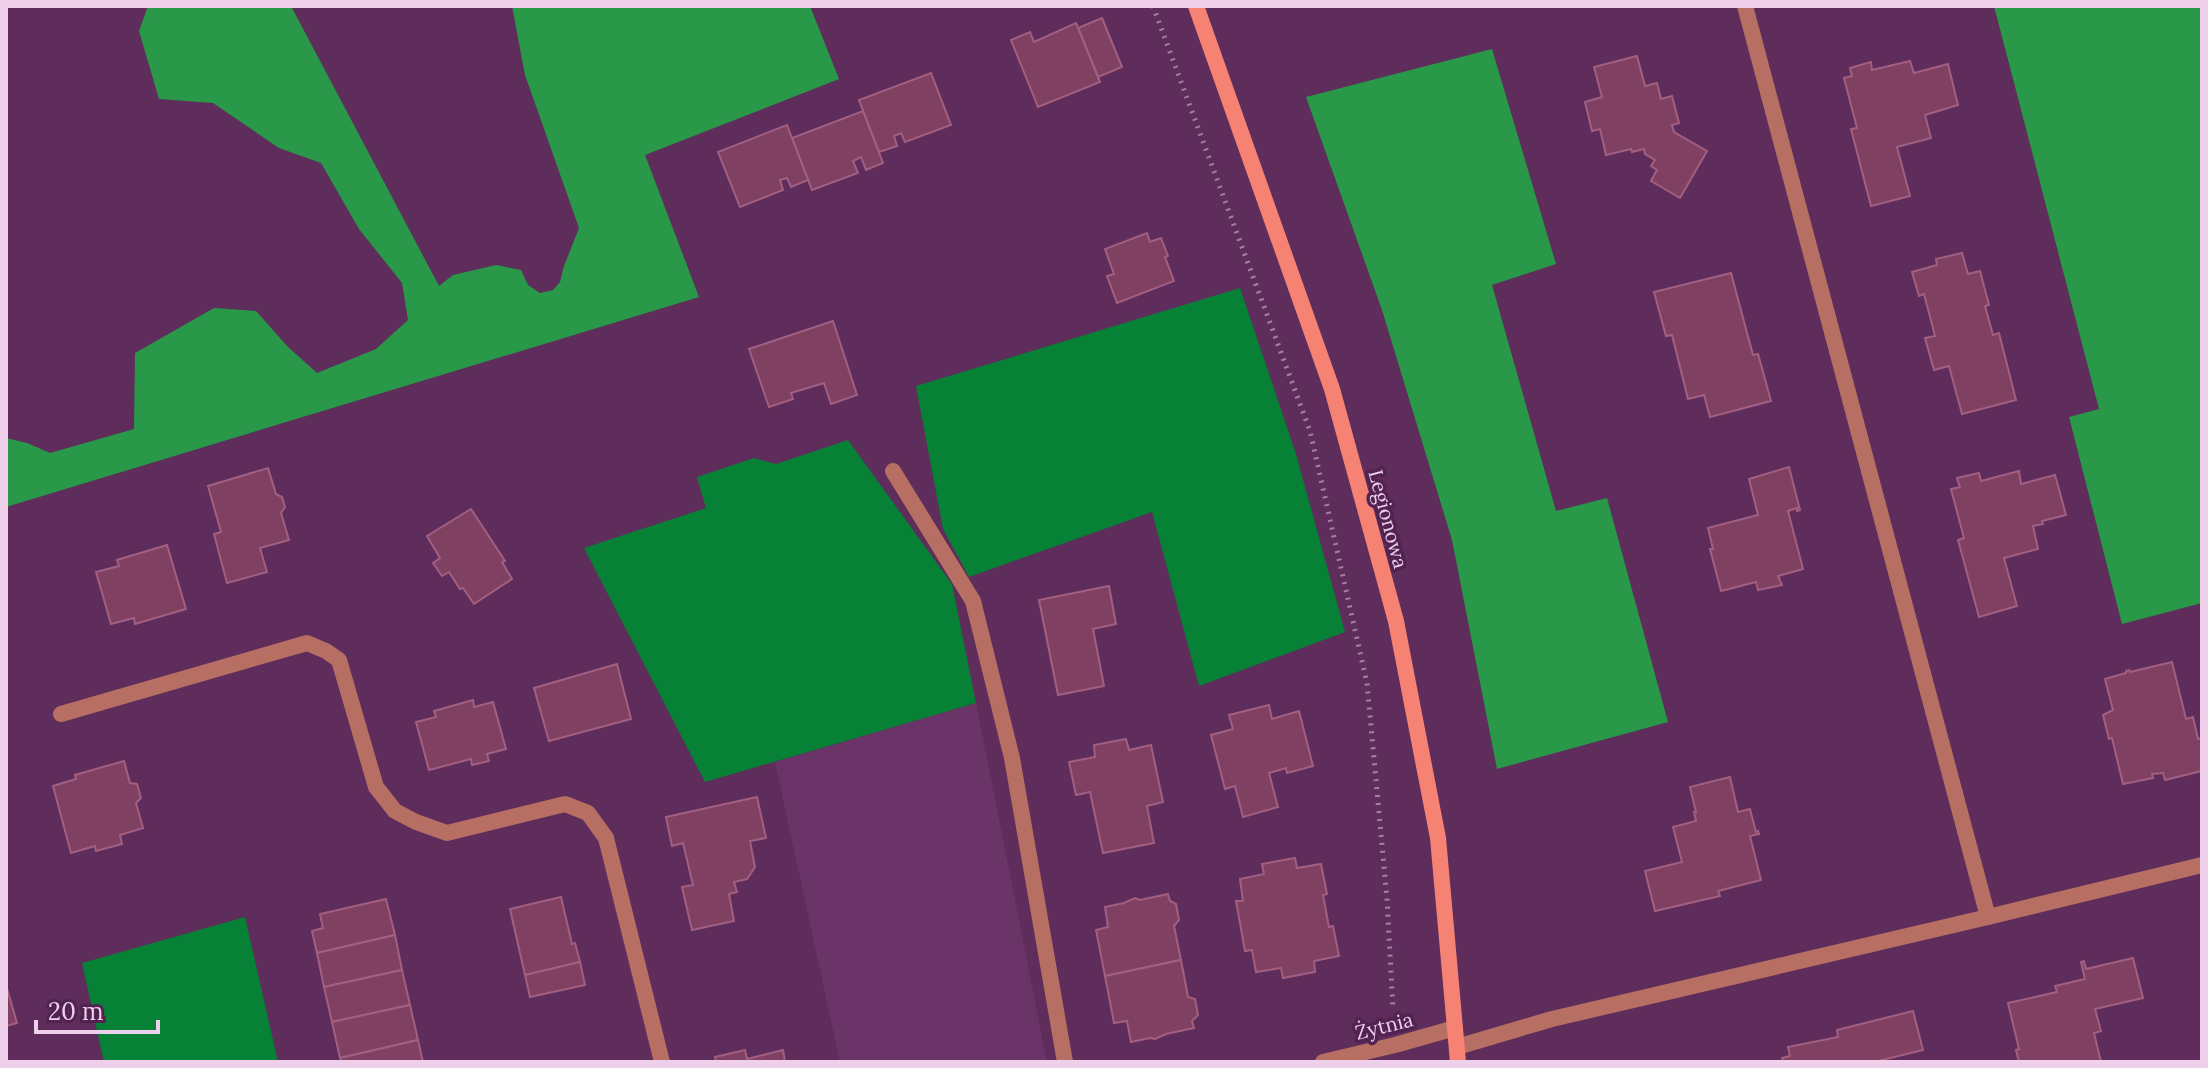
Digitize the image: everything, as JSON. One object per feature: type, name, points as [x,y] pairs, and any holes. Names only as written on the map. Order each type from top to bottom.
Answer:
[{"type":"main road","name":"Legionowa","points":[[1196,6],[1332,389],[1396,621],[1438,838],[1458,1054]]},
{"type":"street","points":[[1745,6],[1988,917]]},
{"type":"street","points":[[893,471],[973,601],[1012,758],[1065,1062]]},
{"type":"street","points":[[61,714],[307,643],[326,651],[339,660],[376,787],[395,811],[447,833],[565,804],[588,813],[606,838],[662,1062]]},
{"type":"street","points":[[1458,1054],[1552,1019],[2202,865]]},
{"type":"street","name":"Żytnia","points":[[1323,1062],[1455,1028]]},
{"type":"path","points":[[1153,6],[1310,431],[1367,683],[1387,899],[1393,1009]]},
{"type":"shaded area","points":[[976,703],[1047,1062],[840,1062],[775,762]]},
{"type":"green space","points":[[148,6],[291,6],[439,286],[453,275],[496,265],[521,270],[528,285],[540,293],[553,290],[560,282],[579,228],[525,75],[512,6],[810,6],[839,79],[645,155],[699,297],[6,507],[6,438],[50,453],[134,429],[135,353],[214,308],[256,311],[288,347],[317,373],[376,349],[408,320],[402,283],[359,229],[321,163],[279,148],[213,103],[159,99],[139,31]]},
{"type":"green space","points":[[1994,6],[2202,6],[2202,603],[2122,624],[2069,417],[2099,409]]},
{"type":"green space","points":[[1492,49],[1556,264],[1492,285],[1556,511],[1607,498],[1668,722],[1497,769],[1452,540],[1382,310],[1306,97]]},
{"type":"green space","points":[[1240,288],[1296,454],[1345,632],[1199,686],[1152,512],[969,577],[943,529],[916,386]]},
{"type":"green space","points":[[848,440],[952,584],[976,703],[705,782],[584,548],[706,508],[697,477],[754,458],[776,464]]},
{"type":"green space","points":[[245,917],[278,1062],[104,1062],[82,963]]},
{"type":"building","points":[[1102,18],[1122,67],[1098,77],[1078,28]]},
{"type":"building","points":[[1076,23],[1100,82],[1038,107],[1011,40],[1030,32],[1034,42]]},
{"type":"building","points":[[1637,56],[1645,86],[1657,83],[1661,99],[1672,96],[1679,123],[1672,125],[1674,132],[1707,151],[1680,198],[1651,181],[1657,170],[1651,166],[1655,160],[1645,154],[1644,149],[1606,155],[1600,129],[1592,131],[1585,102],[1602,97],[1594,67]]},
{"type":"building","points":[[1910,61],[1914,73],[1948,64],[1958,105],[1925,115],[1931,138],[1897,147],[1910,196],[1871,206],[1851,129],[1857,128],[1844,78],[1852,76],[1850,68],[1871,62],[1872,70]]},
{"type":"building","points":[[931,73],[951,125],[905,142],[901,133],[894,136],[897,146],[879,152],[859,100]]},
{"type":"building","points":[[863,111],[883,163],[866,170],[861,157],[853,161],[858,173],[812,190],[792,138]]},
{"type":"building","points":[[787,125],[808,180],[791,187],[787,178],[780,180],[783,190],[740,207],[718,152]]},
{"type":"building","points":[[1147,233],[1150,242],[1161,238],[1174,281],[1117,303],[1107,276],[1114,274],[1105,249]]},
{"type":"building","points":[[1962,253],[1968,274],[1980,271],[1993,335],[1999,333],[2016,400],[1962,414],[1949,366],[1934,370],[1925,338],[1935,336],[1924,294],[1919,296],[1912,272],[1937,265],[1936,259]]},
{"type":"building","points":[[1731,273],[1753,355],[1758,354],[1771,401],[1710,417],[1704,395],[1688,399],[1672,335],[1666,336],[1654,292]]},
{"type":"building","points":[[833,321],[857,395],[831,404],[824,383],[791,393],[793,399],[769,407],[749,349]]},
{"type":"building","points":[[1789,467],[1800,510],[1788,511],[1803,569],[1778,576],[1782,585],[1758,590],[1756,582],[1721,591],[1708,528],[1758,515],[1749,479]]},
{"type":"building","points":[[268,468],[276,494],[282,497],[285,507],[281,513],[289,540],[260,548],[267,572],[227,583],[214,534],[221,532],[208,486]]},
{"type":"building","points":[[2019,471],[2021,484],[2055,475],[2066,515],[2033,526],[2038,549],[2004,558],[2017,606],[1979,617],[1958,540],[1964,538],[1951,489],[1960,487],[1957,478],[1979,473],[1981,481]]},
{"type":"building","points":[[471,509],[505,561],[502,562],[512,579],[474,604],[449,572],[442,576],[433,563],[440,558],[427,536]]},
{"type":"building","points":[[167,545],[186,609],[135,624],[134,618],[111,624],[96,572],[119,566],[117,560]]},
{"type":"building","points":[[1109,586],[1116,624],[1093,629],[1104,686],[1058,695],[1039,600]]},
{"type":"building","points":[[2172,662],[2186,719],[2193,717],[2198,739],[2202,738],[2202,771],[2165,780],[2163,773],[2152,774],[2153,778],[2123,784],[2103,715],[2113,710],[2105,679],[2129,670]]},
{"type":"building","points":[[617,664],[631,719],[549,741],[534,688]]},
{"type":"building","points":[[473,700],[474,707],[493,702],[506,749],[487,754],[489,761],[472,765],[471,759],[429,770],[416,722],[436,717],[434,711]]},
{"type":"building","points":[[1269,705],[1272,719],[1299,711],[1313,766],[1287,773],[1286,768],[1269,773],[1278,807],[1243,817],[1235,786],[1225,789],[1211,735],[1233,729],[1229,715]]},
{"type":"building","points":[[1126,739],[1129,750],[1151,745],[1163,802],[1147,806],[1154,843],[1103,853],[1090,792],[1076,795],[1069,762],[1095,757],[1094,745]]},
{"type":"building","points":[[124,761],[130,783],[137,784],[141,798],[136,803],[143,828],[120,835],[122,844],[96,851],[95,846],[71,853],[53,786],[76,779],[75,775]]},
{"type":"building","points":[[1730,777],[1738,812],[1750,809],[1759,834],[1750,836],[1761,880],[1718,891],[1720,896],[1655,911],[1645,871],[1682,862],[1673,827],[1696,821],[1690,787]]},
{"type":"building","points":[[757,797],[766,838],[750,841],[755,867],[747,879],[734,882],[737,892],[729,894],[734,921],[692,930],[682,887],[693,885],[683,843],[672,846],[666,817]]},
{"type":"building","points":[[1295,858],[1297,868],[1321,864],[1329,927],[1333,926],[1339,956],[1314,961],[1315,972],[1283,978],[1281,968],[1256,972],[1252,950],[1245,951],[1236,901],[1243,901],[1240,879],[1264,874],[1262,864]]},
{"type":"building","points":[[1168,894],[1170,901],[1176,904],[1179,920],[1174,926],[1181,960],[1105,976],[1096,930],[1108,927],[1105,907],[1135,898],[1140,900]]},
{"type":"building","points":[[561,897],[572,944],[575,943],[580,962],[525,975],[510,909]]},
{"type":"building","points":[[386,899],[395,935],[317,953],[312,931],[323,928],[320,914]]},
{"type":"building","points":[[395,935],[402,970],[324,987],[317,953]]},
{"type":"building","points":[[2133,958],[2143,998],[2095,1009],[2101,1031],[2094,1033],[2101,1062],[2019,1062],[2008,1003],[2057,992],[2055,986],[2085,979],[2081,962],[2084,961],[2086,969]]},
{"type":"building","points":[[1181,960],[1188,997],[1195,999],[1198,1015],[1192,1021],[1194,1028],[1131,1042],[1127,1021],[1114,1023],[1105,976]]},
{"type":"building","points":[[580,962],[585,985],[530,997],[525,975]]},
{"type":"building","points":[[402,970],[410,1005],[332,1022],[324,987]]},
{"type":"building","points":[[6,985],[17,1023],[6,1026]]},
{"type":"building","points":[[410,1005],[418,1040],[340,1058],[332,1022]]},
{"type":"building","points":[[1913,1011],[1923,1050],[1874,1062],[1783,1062],[1782,1058],[1790,1056],[1788,1047],[1838,1037],[1837,1030]]},
{"type":"building","points":[[418,1040],[423,1062],[341,1062],[340,1058]]},
{"type":"building","points":[[745,1050],[747,1059],[783,1050],[785,1062],[716,1062],[715,1057]]}]
